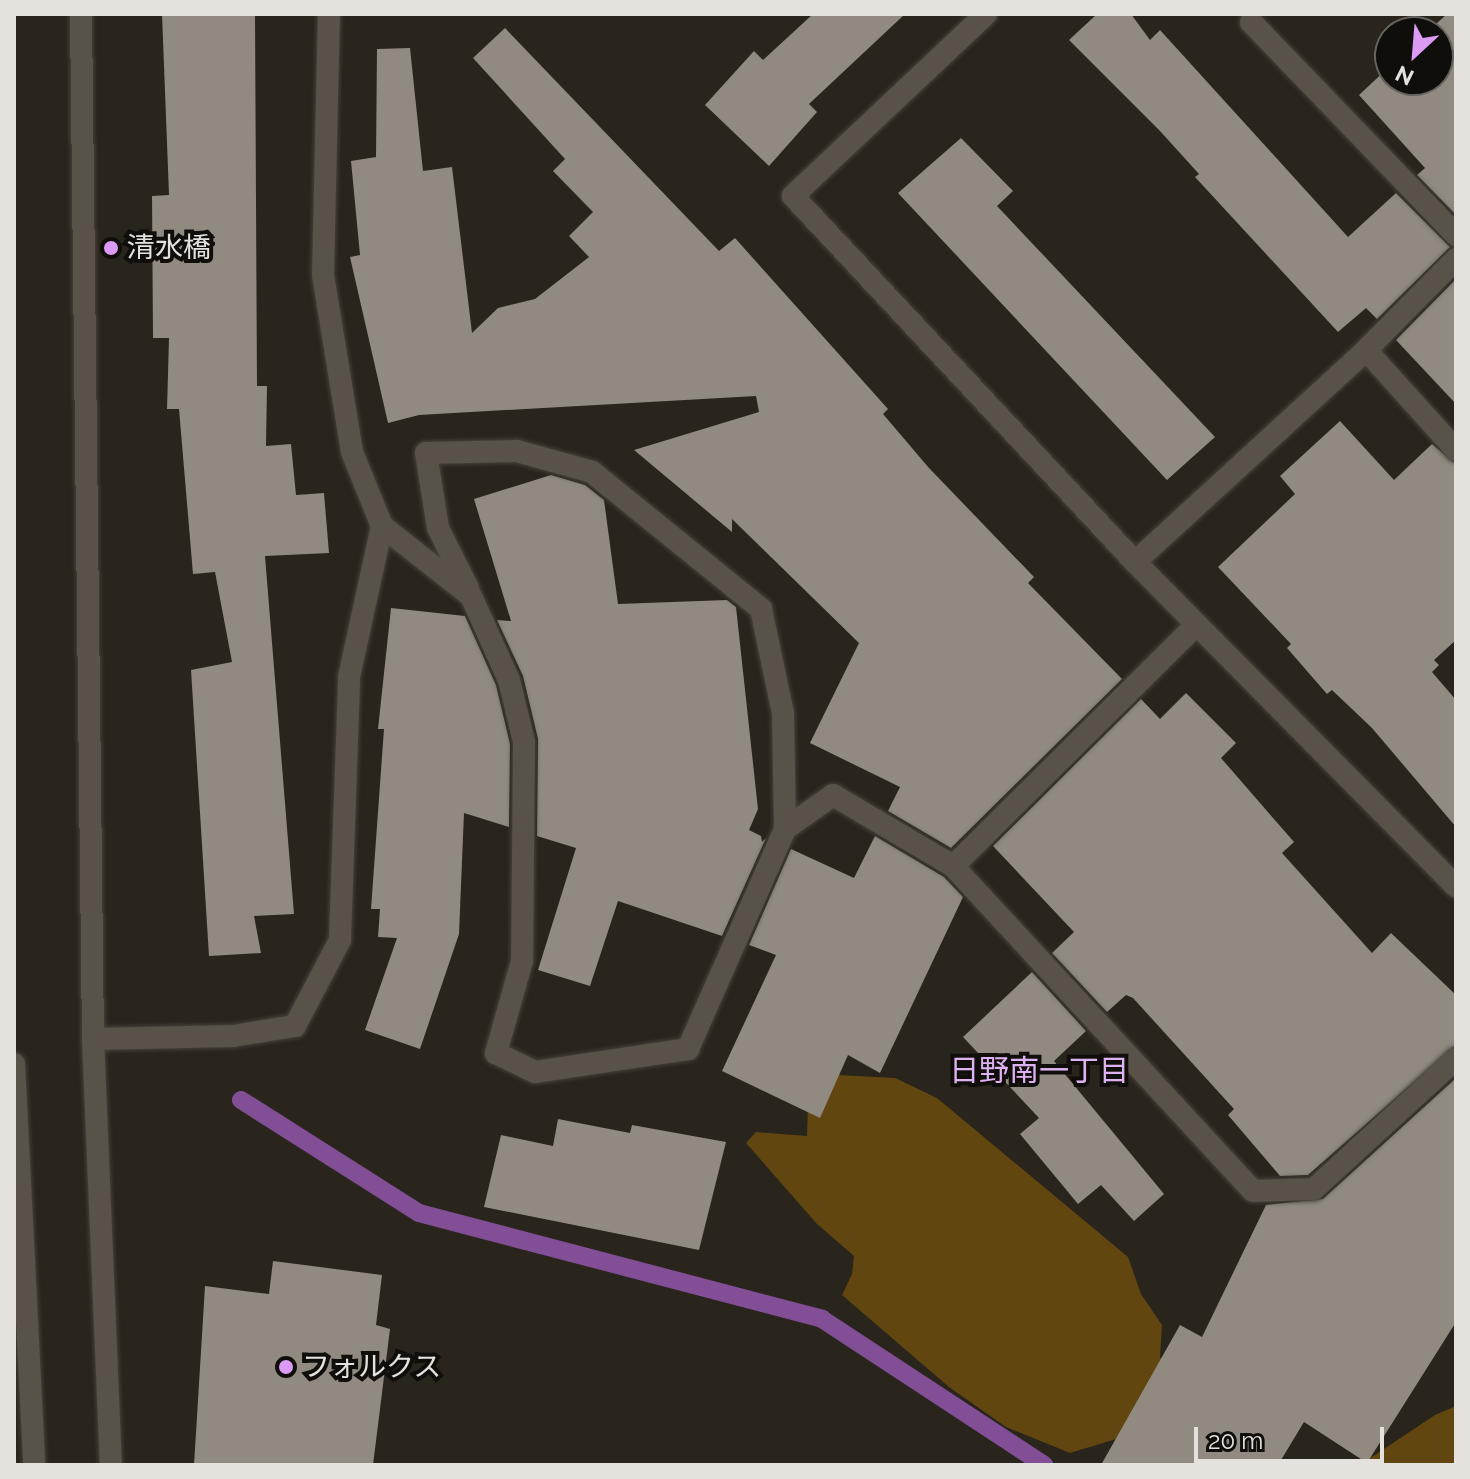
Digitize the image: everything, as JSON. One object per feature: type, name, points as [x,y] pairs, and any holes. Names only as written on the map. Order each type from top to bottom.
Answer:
[{"type":"street","points":[[81,14],[93,1039],[111,1465]]},
{"type":"street","points":[[329,14],[323,275],[352,452],[382,526],[471,596]]},
{"type":"street","points":[[986,14],[793,196],[1135,562],[1456,886]]},
{"type":"street","points":[[1251,22],[1456,235]]},
{"type":"street","points":[[1135,562],[1366,350],[1456,259]]},
{"type":"street","points":[[1366,350],[1456,450]]},
{"type":"street","points":[[517,451],[592,472],[761,609],[783,713],[785,829],[688,1049],[535,1072],[496,1053],[522,961],[524,742],[509,680],[438,528],[426,453],[517,451]]},
{"type":"street","points":[[93,1039],[233,1036],[295,1026],[340,940],[349,677],[382,526]]},
{"type":"street","points":[[953,866],[1196,625]]},
{"type":"street","points":[[785,829],[833,795],[953,866],[1253,1191],[1314,1189],[1456,1059]]},
{"type":"street","points":[[14,1064],[34,1465]]},
{"type":"shaded area","points":[[818,1074],[895,1078],[937,1098],[1128,1257],[1141,1294],[1162,1325],[1160,1357],[1205,1412],[1070,1453],[1006,1427],[949,1387],[842,1295],[852,1274],[854,1256],[817,1224],[746,1143],[756,1132],[807,1136],[808,1104]]},
{"type":"shaded area","points":[[1456,1406],[1456,1465],[1360,1465],[1435,1415]]},
{"type":"building","points":[[162,14],[255,14],[257,386],[267,386],[266,446],[291,444],[296,495],[324,493],[329,553],[265,556],[294,914],[254,916],[261,953],[209,956],[191,670],[232,662],[215,572],[193,574],[179,409],[167,409],[169,338],[153,338],[152,196],[169,195]]},
{"type":"building","points":[[813,14],[905,14],[809,104],[817,112],[769,166],[705,105],[754,51],[763,60]]},
{"type":"building","points":[[1097,14],[1131,14],[1150,40],[1160,30],[1348,237],[1396,193],[1450,247],[1377,319],[1366,308],[1338,332],[1195,177],[1199,174],[1160,131],[1069,40]]},
{"type":"building","points":[[1456,14],[1456,215],[1417,175],[1425,168],[1359,95],[1374,81],[1374,96],[1454,96],[1454,16],[1445,16]]},
{"type":"building","points":[[505,28],[719,251],[735,238],[888,409],[883,414],[929,468],[1034,577],[1028,583],[1122,679],[951,848],[888,811],[900,787],[810,743],[859,643],[732,519],[732,532],[634,450],[759,412],[756,396],[419,415],[388,423],[350,257],[360,255],[351,161],[376,157],[377,49],[410,48],[423,171],[452,167],[472,333],[498,308],[535,299],[589,257],[569,236],[593,212],[553,171],[565,159],[473,58]]},
{"type":"building","points":[[961,138],[1013,191],[997,206],[1215,437],[1167,480],[898,193]]},
{"type":"building","points":[[1456,279],[1456,404],[1396,340]]},
{"type":"building","points":[[1340,421],[1394,480],[1432,444],[1456,464],[1456,640],[1434,660],[1439,665],[1432,672],[1456,700],[1456,827],[1372,728],[1332,690],[1327,694],[1287,648],[1291,644],[1218,567],[1295,494],[1280,476]]},
{"type":"building","points":[[551,475],[585,485],[604,500],[618,604],[727,600],[736,607],[758,809],[749,830],[761,836],[762,842],[766,838],[722,936],[618,901],[590,986],[538,970],[576,848],[537,836],[538,739],[523,676],[497,620],[511,621],[474,499]]},
{"type":"building","points":[[391,608],[465,616],[496,685],[510,744],[509,827],[464,813],[459,934],[420,1049],[365,1030],[397,938],[378,937],[380,909],[371,909],[384,729],[378,729]]},
{"type":"building","points":[[1186,693],[1236,743],[1221,758],[1294,842],[1282,853],[1372,953],[1391,933],[1456,995],[1456,1045],[1308,1175],[1280,1176],[1228,1115],[1234,1109],[1133,998],[1126,995],[1107,1012],[1052,953],[1074,932],[993,846],[1141,699],[1160,719]]},
{"type":"building","points":[[875,836],[944,877],[963,897],[880,1073],[848,1055],[820,1118],[722,1071],[776,955],[749,945],[791,849],[854,878]]},
{"type":"building","points":[[1032,972],[1086,1031],[1054,1061],[1164,1194],[1134,1221],[1101,1185],[1078,1204],[1020,1134],[1039,1118],[963,1037]]},
{"type":"building","points":[[1456,1078],[1456,1322],[1367,1463],[1304,1422],[1278,1465],[1101,1465],[1180,1325],[1202,1337],[1266,1205],[1323,1199]]},
{"type":"building","points":[[558,1119],[630,1133],[632,1125],[726,1142],[699,1250],[484,1207],[501,1135],[553,1146]]},
{"type":"building","points":[[273,1261],[382,1275],[376,1325],[390,1329],[373,1465],[194,1465],[205,1286],[269,1294]]},
{"type":"waterway","points":[[241,1100],[419,1213],[822,1319],[1044,1465]]},
{"type":"place","name":"清水橋","points":[[111,248]]},
{"type":"place","name":"フォルクス","points":[[286,1367]]},
{"type":"district","name":"日野南一丁目","points":[[1039,1071]]}]
